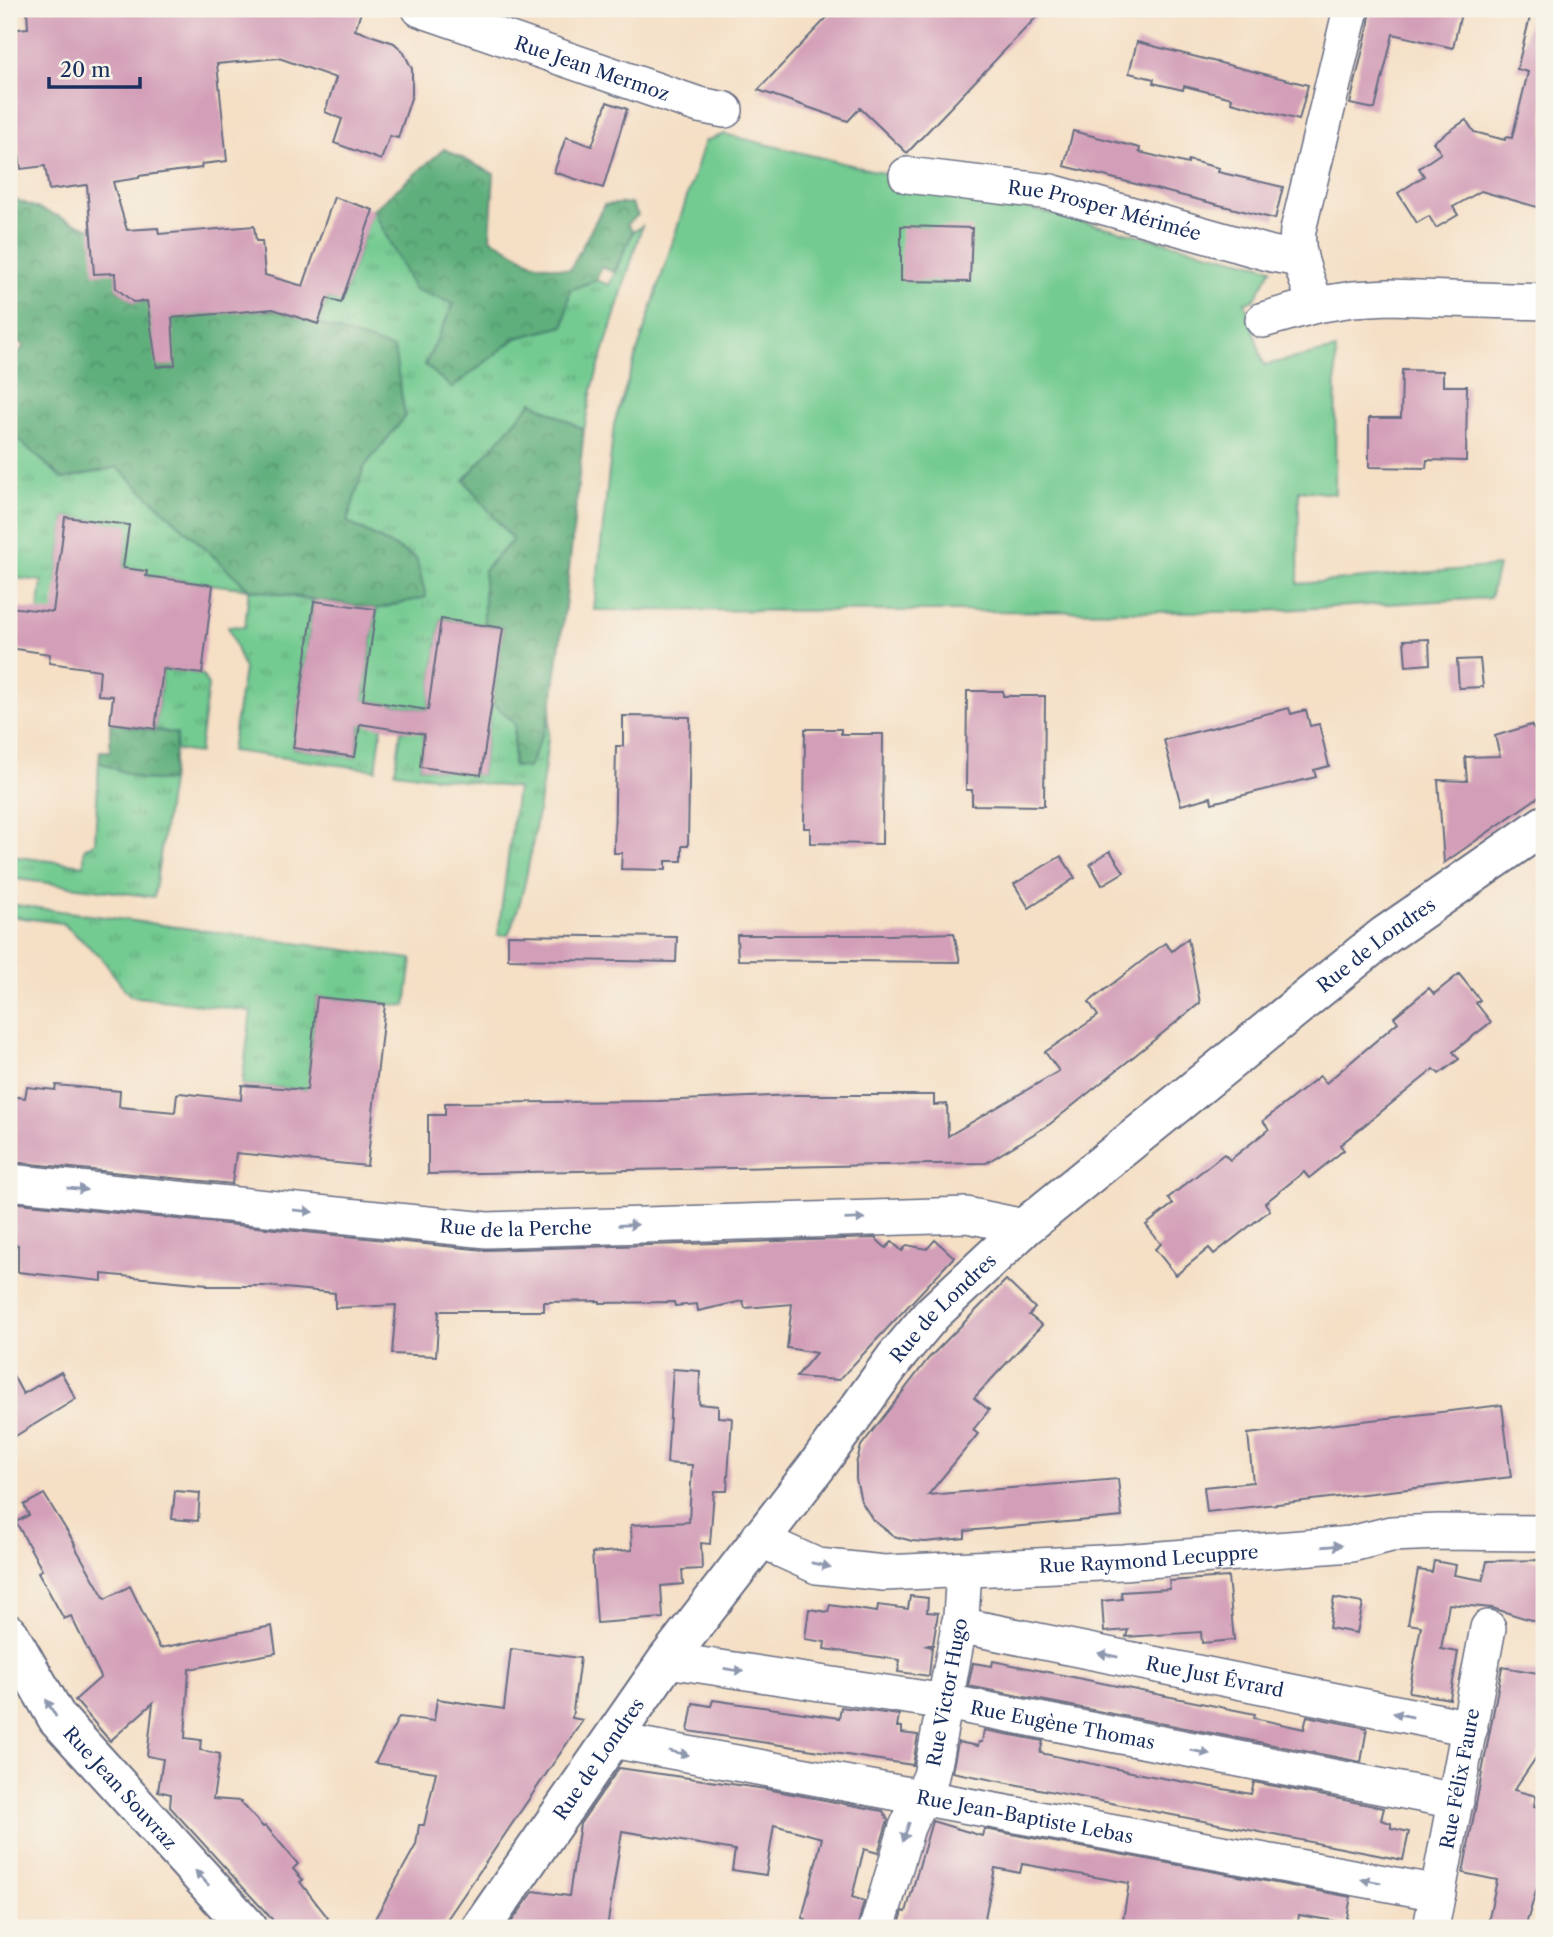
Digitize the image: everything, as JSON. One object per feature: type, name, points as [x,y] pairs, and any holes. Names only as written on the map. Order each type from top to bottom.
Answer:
[{"type":"street","name":"Rue Jean Mermoz","points":[[420,9],[699,104],[725,110]]},
{"type":"street","points":[[1316,305],[1300,259],[1298,230],[1351,9]]},
{"type":"street","name":"Rue Prosper Mérimée","points":[[907,175],[1051,192],[1272,254],[1300,259]]},
{"type":"street","points":[[1263,320],[1316,305],[1389,297],[1544,302]]},
{"type":"street","name":"Rue de Londres","points":[[481,1928],[667,1660],[760,1536],[817,1466],[895,1358],[932,1314],[1024,1227],[1384,936],[1544,825]]},
{"type":"street","name":"Rue de la Perche","points":[[9,1182],[487,1230],[967,1215],[1024,1227]]},
{"type":"street","name":"Rue Raymond Lecuppre","points":[[760,1536],[782,1550],[817,1566],[884,1573],[1123,1563],[1351,1544],[1391,1534],[1439,1531],[1544,1533]]},
{"type":"street","name":"Rue Victor Hugo","points":[[877,1928],[906,1827],[931,1776],[959,1625],[964,1571]]},
{"type":"street","name":"Rue Just Évrard","points":[[959,1625],[1469,1728]]},
{"type":"street","name":"Rue Félix Faure","points":[[1431,1928],[1488,1628]]},
{"type":"street","name":"Rue Jean Souvraz","points":[[9,1634],[57,1718],[248,1928]]},
{"type":"street","name":"Rue Eugène Thomas","points":[[667,1660],[946,1702],[1456,1801]]},
{"type":"street","name":"Rue Jean-Baptiste Lebas","points":[[612,1740],[1438,1893]]},
{"type":"green space","points":[[724,134],[1272,268],[1254,300],[1245,302],[1264,365],[1336,349],[1335,494],[1299,490],[1298,584],[1498,566],[1490,598],[1246,612],[594,610],[614,424],[705,141]]},
{"type":"green space","points":[[444,149],[494,174],[490,238],[533,263],[570,270],[604,205],[631,203],[638,215],[627,224],[633,232],[614,272],[601,267],[596,280],[570,290],[564,326],[516,338],[452,388],[425,365],[454,304],[414,289],[373,210]]},
{"type":"green space","points":[[9,197],[91,229],[115,273],[117,288],[133,302],[147,301],[172,326],[172,317],[258,310],[280,311],[394,349],[405,417],[364,467],[347,522],[416,558],[426,597],[376,609],[249,589],[117,467],[63,479],[9,431],[9,369],[24,345],[9,338]]},
{"type":"green space","points":[[373,210],[414,289],[454,303],[425,365],[453,387],[516,338],[564,326],[570,290],[596,280],[609,285],[633,232],[642,226],[592,389],[584,430],[532,402],[513,540],[484,570],[484,625],[441,619],[428,710],[363,700],[376,609],[426,597],[416,558],[347,522],[364,467],[405,417],[394,350],[318,324],[327,298],[341,302]]},
{"type":"green space","points":[[532,402],[584,430],[550,716],[528,768],[513,766],[515,724],[492,702],[503,628],[484,625],[484,570],[513,540],[464,480]]},
{"type":"green space","points":[[9,431],[63,479],[117,467],[249,589],[146,576],[147,571],[123,568],[128,525],[65,517],[57,582],[87,587],[53,616],[38,614],[42,581],[9,577]]},
{"type":"green space","points":[[249,589],[314,601],[293,748],[355,757],[361,720],[382,727],[376,770],[231,751],[244,669],[228,626],[245,627]]},
{"type":"green space","points":[[163,669],[202,674],[208,686],[199,753],[175,750],[177,734],[155,729]]},
{"type":"green space","points":[[492,702],[515,724],[513,766],[528,768],[550,716],[544,776],[529,861],[521,899],[508,935],[498,935],[517,788],[395,772],[401,731],[425,730],[420,767],[481,775]]},
{"type":"green space","points":[[110,723],[177,734],[171,781],[141,779],[99,762],[100,751],[110,751]]},
{"type":"green space","points":[[99,762],[141,779],[171,781],[154,897],[9,878],[9,856],[84,865],[84,849],[95,842]]},
{"type":"green space","points":[[9,904],[412,959],[406,1006],[317,997],[309,1073],[321,1091],[242,1085],[251,1011],[130,996],[100,956],[62,923],[9,916]]},
{"type":"building","points":[[27,9],[362,9],[355,30],[394,43],[403,51],[412,69],[412,95],[398,138],[390,136],[381,160],[334,143],[342,119],[325,112],[336,78],[279,58],[217,64],[227,161],[202,164],[201,168],[113,182],[127,230],[158,228],[159,234],[254,226],[256,241],[262,241],[265,275],[303,286],[334,197],[373,210],[341,303],[327,298],[318,324],[273,309],[172,318],[175,365],[157,367],[147,301],[133,302],[116,288],[115,273],[94,274],[87,185],[49,190],[45,166],[21,169],[9,81],[9,30],[28,28]]},
{"type":"building","points":[[835,9],[1044,9],[907,153],[860,108],[848,121],[758,90]]},
{"type":"building","points":[[1371,9],[1462,9],[1453,48],[1393,34],[1375,109],[1350,104]]},
{"type":"building","points":[[1532,9],[1544,9],[1544,209],[1481,191],[1453,207],[1458,215],[1436,228],[1429,216],[1417,223],[1398,193],[1424,176],[1419,168],[1441,153],[1433,142],[1466,120],[1474,132],[1505,140],[1506,137],[1512,138],[1528,72],[1517,69]]},
{"type":"building","points":[[1137,42],[1308,85],[1299,120],[1231,102],[1232,98],[1184,86],[1183,90],[1153,83],[1154,79],[1129,73]]},
{"type":"building","points":[[607,102],[627,109],[603,188],[554,172],[566,137],[592,146]]},
{"type":"building","points":[[1073,131],[1140,148],[1139,152],[1188,164],[1188,160],[1219,168],[1218,172],[1283,187],[1275,219],[1064,166]]},
{"type":"building","points":[[901,226],[972,228],[970,282],[901,281]]},
{"type":"building","points":[[1402,370],[1443,371],[1443,386],[1467,386],[1466,461],[1427,460],[1426,468],[1369,467],[1369,418],[1401,418]]},
{"type":"building","points":[[65,517],[129,525],[123,568],[147,571],[146,576],[213,585],[202,674],[163,669],[155,729],[110,723],[113,696],[98,695],[100,670],[49,663],[50,654],[9,648],[9,607],[53,612]]},
{"type":"building","points":[[314,601],[376,609],[363,700],[428,710],[441,619],[503,628],[481,775],[420,767],[424,734],[360,724],[355,757],[293,748]]},
{"type":"building","points":[[1429,639],[1430,664],[1406,666],[1404,640]]},
{"type":"building","points":[[1480,659],[1483,687],[1459,688],[1457,660]]},
{"type":"building","points":[[967,691],[1003,691],[1003,696],[1045,696],[1044,806],[972,805],[972,790],[966,790]]},
{"type":"building","points":[[1289,708],[1291,714],[1306,710],[1310,726],[1319,724],[1329,766],[1314,770],[1316,777],[1212,803],[1211,797],[1181,805],[1164,740]]},
{"type":"building","points":[[623,716],[690,717],[688,846],[682,846],[682,861],[666,861],[666,870],[621,869],[622,853],[614,853],[616,746],[623,746]]},
{"type":"building","points":[[1531,725],[1544,745],[1544,793],[1444,863],[1438,780],[1467,781],[1465,757],[1500,756],[1495,736]]},
{"type":"building","points":[[805,729],[841,729],[841,734],[883,734],[882,844],[810,843],[810,828],[804,828]]},
{"type":"building","points":[[1110,851],[1124,872],[1102,885],[1090,864]]},
{"type":"building","points":[[1061,856],[1075,878],[1029,908],[1014,884]]},
{"type":"building","points":[[954,933],[960,962],[738,960],[737,935]]},
{"type":"building","points":[[508,935],[677,937],[676,962],[508,959]]},
{"type":"building","points":[[1188,938],[1200,1003],[1050,1124],[986,1163],[428,1174],[428,1115],[445,1115],[445,1103],[659,1101],[796,1095],[934,1095],[934,1105],[947,1104],[948,1136],[1059,1071],[1045,1052],[1098,1016],[1089,1002],[1165,943],[1172,951]]},
{"type":"building","points":[[1459,974],[1480,1000],[1476,1003],[1491,1022],[1453,1052],[1459,1059],[1439,1074],[1434,1069],[1340,1145],[1344,1150],[1309,1178],[1304,1172],[1265,1203],[1270,1210],[1214,1254],[1209,1248],[1176,1275],[1155,1249],[1161,1244],[1146,1225],[1173,1204],[1168,1198],[1224,1154],[1230,1160],[1269,1129],[1263,1121],[1320,1076],[1326,1083],[1398,1022],[1394,1017],[1429,988],[1434,994]]},
{"type":"building","points":[[317,997],[385,1004],[367,1166],[236,1153],[232,1184],[11,1162],[9,1096],[25,1098],[27,1087],[55,1090],[56,1085],[120,1091],[119,1107],[175,1112],[177,1094],[180,1093],[241,1100],[242,1085],[307,1090]]},
{"type":"building","points":[[9,1202],[485,1250],[875,1238],[886,1248],[892,1242],[902,1251],[907,1245],[927,1249],[935,1240],[954,1257],[839,1380],[796,1377],[816,1353],[787,1348],[792,1304],[745,1308],[743,1301],[698,1311],[697,1304],[675,1306],[674,1302],[600,1301],[544,1302],[544,1311],[439,1311],[436,1356],[392,1354],[396,1305],[335,1308],[335,1293],[265,1286],[207,1286],[102,1274],[102,1281],[18,1272],[18,1245],[9,1244]]},
{"type":"building","points":[[1006,1280],[1035,1308],[1029,1315],[1042,1325],[974,1398],[989,1410],[973,1430],[978,1434],[928,1495],[1118,1479],[1122,1517],[965,1531],[965,1538],[925,1542],[894,1536],[873,1520],[861,1501],[856,1464],[861,1446],[928,1359]]},
{"type":"building","points":[[9,1368],[23,1394],[61,1372],[76,1399],[9,1440]]},
{"type":"building","points":[[673,1369],[700,1371],[699,1404],[718,1406],[718,1417],[732,1418],[727,1491],[714,1491],[710,1544],[701,1543],[702,1569],[682,1570],[683,1584],[661,1586],[663,1618],[597,1623],[592,1553],[632,1550],[631,1525],[689,1522],[692,1465],[667,1463]]},
{"type":"building","points":[[1502,1405],[1511,1477],[1207,1512],[1204,1487],[1253,1482],[1248,1434]]},
{"type":"building","points":[[175,1491],[200,1493],[198,1521],[172,1519]]},
{"type":"building","points":[[44,1494],[105,1599],[130,1586],[160,1648],[272,1626],[276,1653],[189,1669],[185,1738],[201,1740],[200,1750],[220,1754],[213,1799],[240,1801],[263,1827],[266,1826],[298,1864],[293,1869],[303,1880],[300,1882],[328,1918],[317,1928],[280,1928],[170,1807],[171,1794],[158,1791],[163,1759],[147,1756],[153,1703],[110,1741],[75,1700],[101,1677],[71,1616],[64,1619],[38,1572],[42,1570],[16,1522],[29,1515],[24,1505]]},
{"type":"building","points":[[1544,1560],[1544,1624],[1492,1608],[1449,1604],[1441,1649],[1458,1652],[1450,1699],[1409,1692],[1421,1626],[1408,1624],[1418,1570],[1432,1572],[1434,1561],[1456,1565],[1454,1575],[1483,1580],[1487,1561]]},
{"type":"building","points":[[1228,1577],[1234,1640],[1202,1643],[1201,1632],[1126,1637],[1128,1630],[1104,1632],[1102,1601],[1122,1599],[1121,1592],[1170,1589],[1169,1581]]},
{"type":"building","points":[[910,1596],[928,1598],[927,1612],[938,1613],[933,1645],[924,1645],[932,1647],[929,1676],[898,1672],[900,1660],[824,1649],[825,1642],[805,1639],[809,1609],[828,1612],[830,1605],[877,1612],[878,1605],[908,1609]]},
{"type":"building","points":[[1334,1598],[1363,1603],[1357,1633],[1329,1628]]},
{"type":"building","points":[[511,1649],[580,1658],[572,1718],[583,1720],[441,1928],[378,1928],[379,1925],[372,1924],[416,1845],[419,1825],[424,1825],[436,1772],[375,1763],[399,1717],[434,1721],[437,1699],[504,1709]]},
{"type":"building","points":[[993,1661],[1255,1714],[1254,1718],[1304,1729],[1307,1716],[1367,1728],[1361,1762],[968,1686],[973,1663],[992,1666]]},
{"type":"building","points":[[1502,1667],[1544,1674],[1544,1746],[1514,1790],[1536,1796],[1534,1806],[1544,1808],[1544,1865],[1525,1928],[1488,1922],[1497,1880],[1463,1873]]},
{"type":"building","points":[[713,1700],[839,1718],[841,1707],[899,1715],[897,1727],[902,1727],[902,1733],[918,1735],[913,1765],[688,1731],[693,1703],[711,1706]]},
{"type":"building","points":[[984,1730],[1043,1741],[1040,1753],[1146,1775],[1251,1794],[1254,1782],[1384,1808],[1381,1820],[1391,1823],[1391,1828],[1409,1832],[1403,1860],[952,1772],[958,1742],[978,1746],[979,1742],[982,1742]]},
{"type":"building","points":[[619,1768],[766,1789],[883,1811],[888,1820],[878,1853],[864,1849],[852,1897],[864,1901],[857,1928],[804,1928],[806,1919],[802,1918],[822,1838],[774,1825],[766,1875],[732,1870],[735,1850],[622,1831],[607,1928],[507,1928],[534,1891],[569,1896],[580,1824]]},
{"type":"building","points":[[932,1821],[982,1836],[984,1829],[1351,1897],[1346,1923],[1299,1915],[1297,1928],[1166,1928],[1123,1920],[1129,1883],[1022,1864],[1020,1873],[995,1868],[983,1928],[898,1928],[903,1911],[906,1912]]}]
